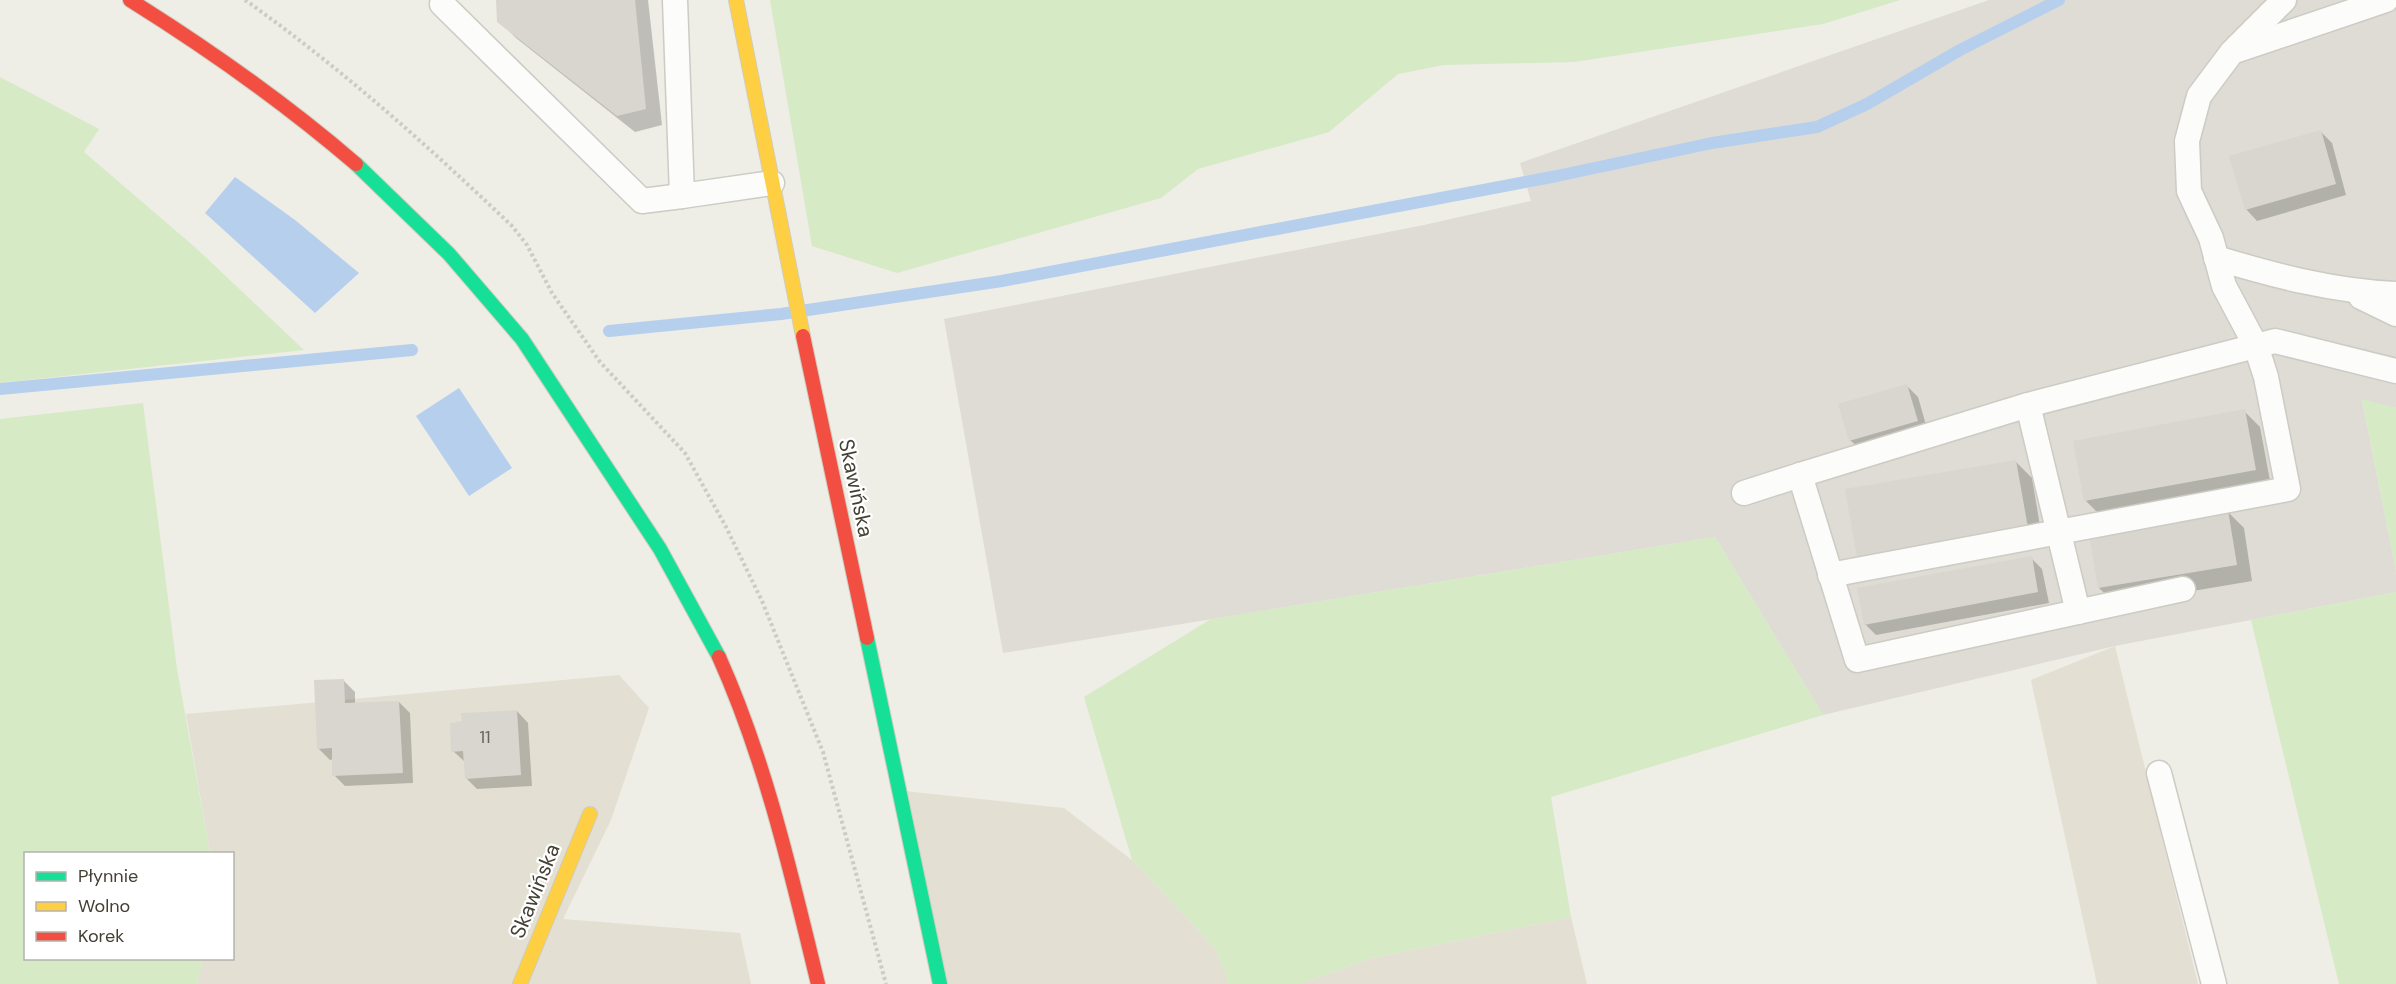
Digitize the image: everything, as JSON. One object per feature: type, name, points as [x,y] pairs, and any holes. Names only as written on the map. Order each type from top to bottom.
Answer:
[{"type":"main road","points":[[130,0],[247,75],[315,129],[431,236],[489,298],[551,380],[667,559],[729,680],[777,813],[818,984]]},
{"type":"main road","name":"Skawińska","points":[[736,0],[792,285],[940,984]]},
{"type":"main road","name":"Skawińska","points":[[520,984],[590,814]]},
{"type":"lane","points":[[675,0],[682,196]]},
{"type":"lane","points":[[1830,575],[2288,489],[2266,377],[2256,346],[2224,286],[2211,238],[2189,191],[2187,141],[2199,96],[2232,52],[2284,0]]},
{"type":"lane","points":[[2232,52],[2386,0]]},
{"type":"lane","points":[[442,4],[642,201],[772,183]]},
{"type":"lane","points":[[2216,258],[2274,276],[2351,292],[2396,294]]},
{"type":"lane","points":[[2351,292],[2396,314]]},
{"type":"lane","points":[[1744,493],[2028,405],[2275,341],[2396,371]]},
{"type":"lane","points":[[2028,405],[2078,612]]},
{"type":"lane","points":[[1800,475],[1857,660],[2183,589]]},
{"type":"lane","points":[[2159,773],[2214,984]]},
{"type":"shaded area","points":[[1989,0],[2396,0],[2396,408],[2362,400],[2396,571],[2396,592],[2115,646],[1823,715],[1715,537],[1003,653],[944,319],[1424,225],[1531,201],[1520,163]]},
{"type":"shaded area","points":[[2115,646],[2198,984],[2097,984],[2031,680]]},
{"type":"shaded area","points":[[619,675],[649,708],[611,820],[563,919],[740,933],[751,984],[197,984],[203,960],[234,960],[234,852],[210,852],[186,714]]},
{"type":"shaded area","points":[[904,791],[1064,808],[1132,860],[1215,948],[1229,984],[948,984]]},
{"type":"shaded area","points":[[1571,917],[1587,984],[1300,984],[1368,959]]},
{"type":"green space","points":[[770,0],[1900,0],[1823,24],[1574,62],[1444,65],[1398,74],[1329,132],[1198,169],[1161,198],[897,273],[812,246]]},
{"type":"green space","points":[[0,77],[99,129],[84,152],[197,249],[304,350],[0,383]]},
{"type":"green space","points":[[2362,399],[2396,408],[2396,571]]},
{"type":"green space","points":[[143,403],[177,669],[210,852],[24,852],[24,960],[203,960],[197,984],[0,984],[0,419]]},
{"type":"green space","points":[[1715,537],[1823,715],[1551,797],[1571,917],[1368,959],[1300,984],[1229,984],[1215,948],[1132,860],[1084,697],[1211,619]]},
{"type":"green space","points":[[2396,592],[2396,984],[2339,984],[2251,620]]},
{"type":"water","points":[[235,177],[295,220],[359,273],[315,313],[205,213]]},
{"type":"water","points":[[459,388],[512,468],[469,496],[416,416]]},
{"type":"building","points":[[496,0],[635,0],[646,109],[617,116],[497,22]]},
{"type":"building","points":[[2321,130],[2336,184],[2245,210],[2229,156]]},
{"type":"building","points":[[1907,384],[1918,421],[1849,441],[1838,404]]},
{"type":"building","points":[[2245,409],[2256,470],[2084,501],[2073,441]]},
{"type":"building","points":[[2016,460],[2028,528],[1857,557],[1845,489]]},
{"type":"building","points":[[2228,510],[2237,565],[2098,588],[2089,534]]},
{"type":"building","points":[[2032,556],[2038,592],[1864,625],[1857,588]]},
{"type":"building","points":[[344,679],[345,703],[399,701],[403,773],[332,776],[332,748],[317,749],[314,680]]},
{"type":"building","points":[[517,710],[521,775],[465,779],[463,751],[451,752],[450,723],[462,721],[461,713]]},
{"type":"waterway","points":[[609,331],[781,314],[1002,281],[1557,176],[1712,143],[1817,127],[1867,104],[1960,50],[2059,0]]},
{"type":"waterway","points":[[0,389],[412,350]]},
{"type":"traffic: fast","points":[[356,164],[449,254],[522,339],[660,549],[719,657]]},
{"type":"traffic: fast","points":[[867,638],[940,984]]},
{"type":"traffic: slow","points":[[736,0],[803,336]]},
{"type":"traffic: slow","points":[[520,984],[590,814]]},
{"type":"traffic: jam","points":[[130,0],[246,78],[356,164]]},
{"type":"traffic: jam","points":[[803,336],[867,638]]},
{"type":"traffic: jam","points":[[719,657],[736,697],[764,777],[818,984]]}]
